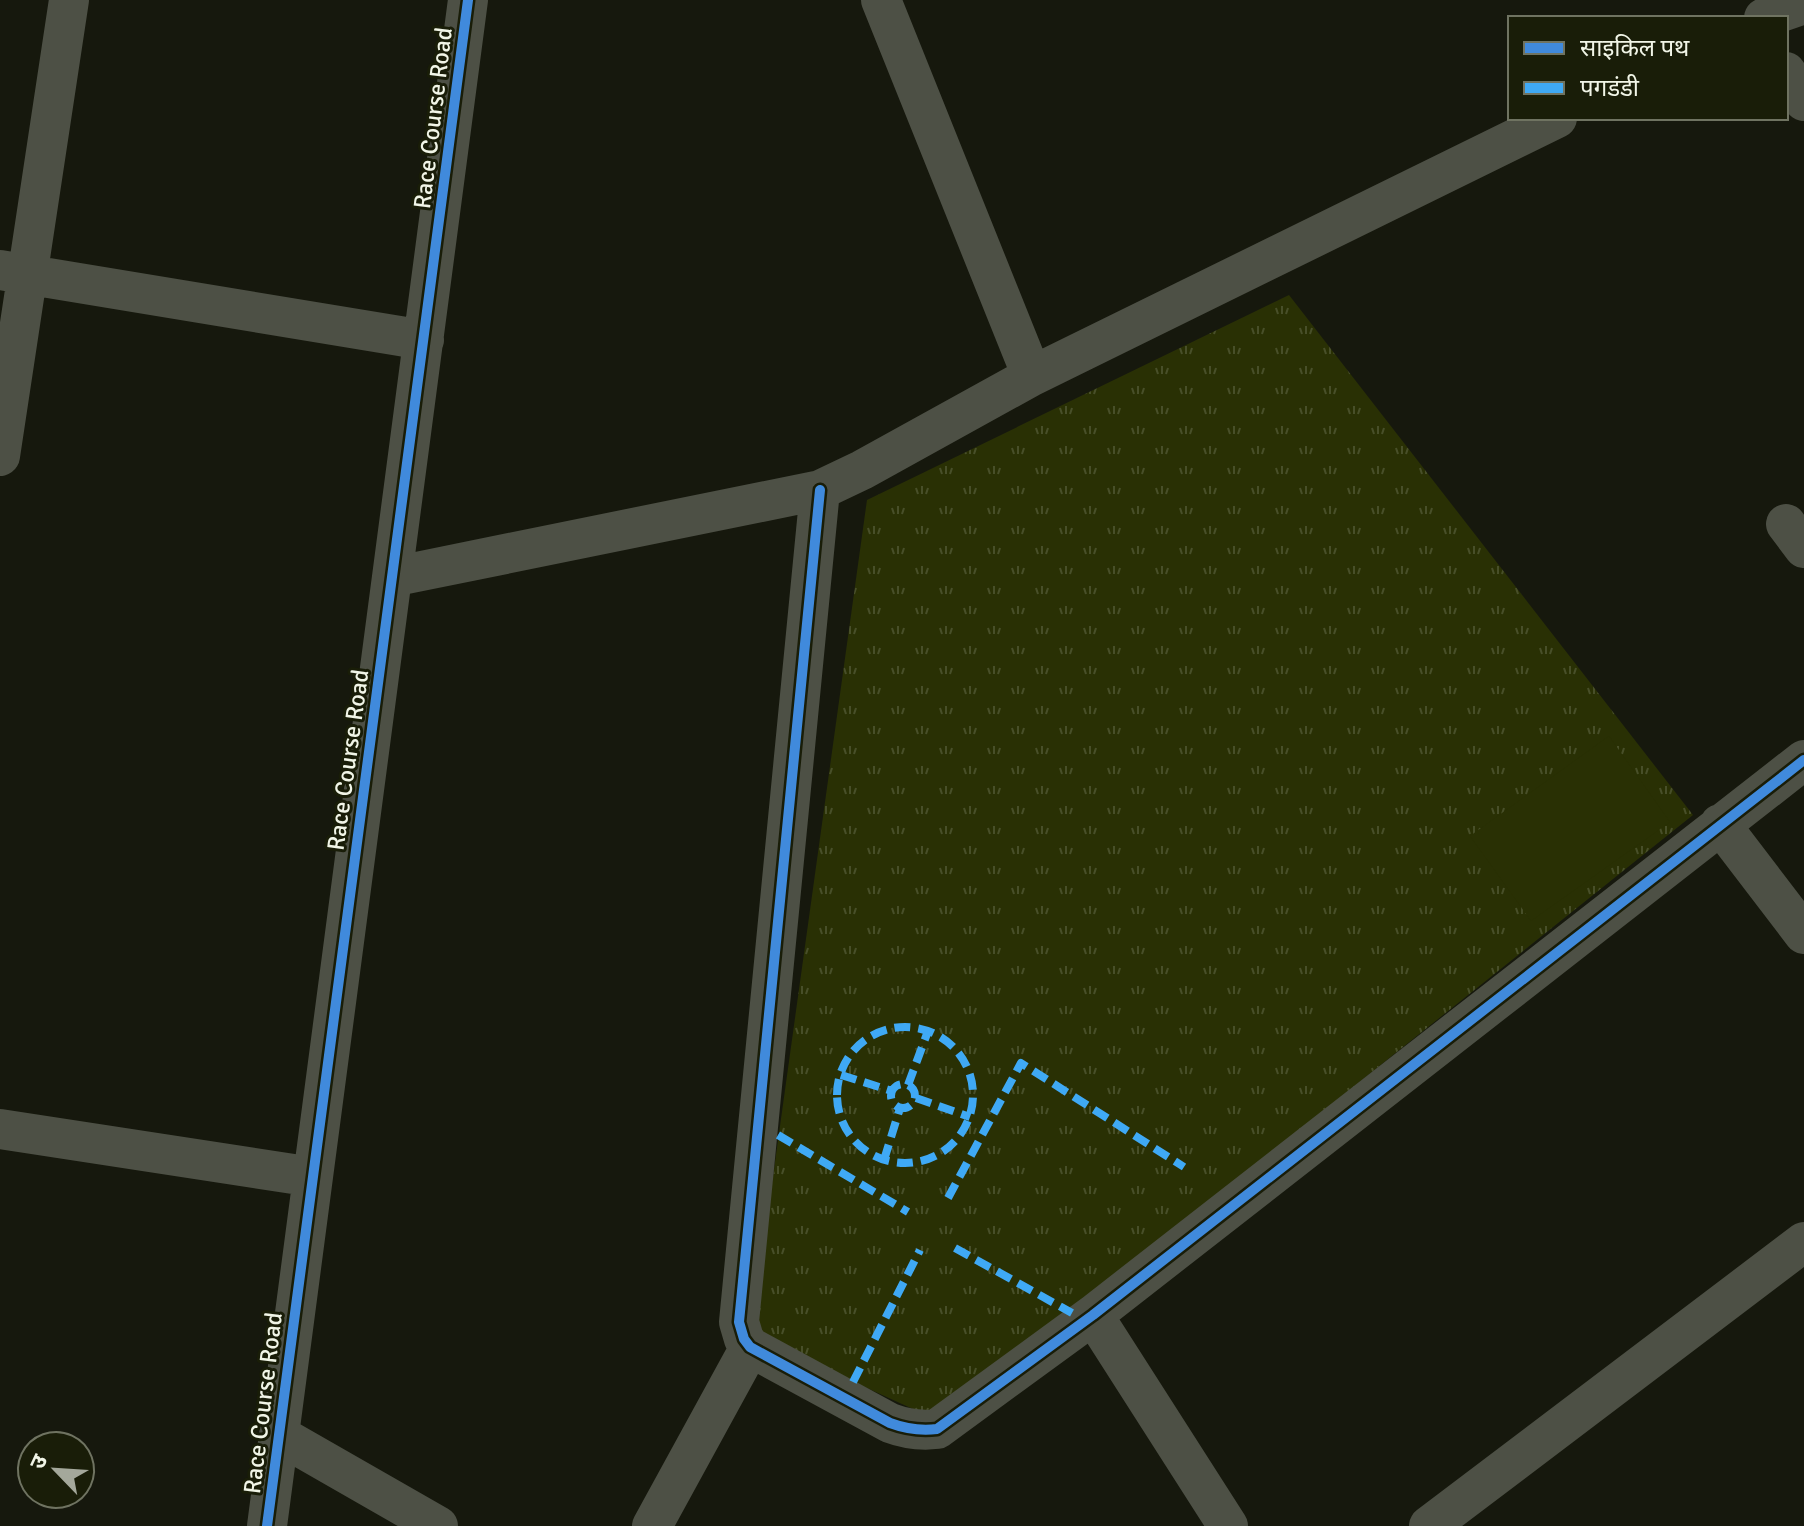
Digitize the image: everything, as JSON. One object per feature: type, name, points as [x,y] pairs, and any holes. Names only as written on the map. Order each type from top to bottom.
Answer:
[{"type":"street","points":[[0,456],[14,272],[69,0]]},
{"type":"street","name":"Race Course Road","points":[[267,1526],[468,0]]},
{"type":"street","points":[[881,0],[1032,376]]},
{"type":"street","points":[[1770,16],[1804,4]]},
{"type":"street","points":[[1788,75],[1804,101]]},
{"type":"street","points":[[392,577],[820,490],[1032,376],[1553,120]]},
{"type":"street","points":[[14,272],[424,340]]},
{"type":"street","points":[[820,490],[739,1322],[750,1347],[903,1428],[937,1429],[1093,1315],[1804,760]]},
{"type":"street","points":[[1720,824],[1804,934]]},
{"type":"street","points":[[0,1129],[313,1177]]},
{"type":"street","points":[[1429,1526],[1804,1242]]},
{"type":"street","points":[[1093,1315],[1228,1526]]},
{"type":"street","points":[[652,1526],[750,1347]]},
{"type":"street","points":[[279,1435],[438,1526]]},
{"type":"green space","points":[[1289,295],[1693,815],[937,1420],[751,1335],[867,500]]},
{"type":"green space","points":[[1609,736],[1670,822],[1531,921],[1470,836]]},
{"type":"marked path","points":[[905,1027],[931,1033],[953,1047],[967,1069],[973,1095],[967,1121],[953,1143],[931,1157],[905,1163],[879,1157],[857,1143],[843,1121],[837,1095],[843,1069],[857,1047],[879,1033],[905,1027]]},
{"type":"marked path","points":[[908,1085],[928,1031]]},
{"type":"marked path","points":[[948,1198],[1021,1063],[1184,1167]]},
{"type":"marked path","points":[[841,1075],[892,1091]]},
{"type":"marked path","points":[[903,1084],[912,1087],[915,1096],[912,1105],[903,1108],[894,1105],[891,1096],[894,1087],[903,1084]]},
{"type":"marked path","points":[[916,1098],[970,1117]]},
{"type":"marked path","points":[[884,1160],[900,1108]]},
{"type":"marked path","points":[[778,1135],[908,1212]]},
{"type":"marked path","points":[[955,1248],[1072,1313]]},
{"type":"marked path","points":[[853,1382],[920,1250]]},
{"type":"cycle path","points":[[267,1526],[468,0]]},
{"type":"cycle path","points":[[820,490],[739,1322],[750,1347],[902,1427],[937,1429],[1093,1315],[1804,760]]}]
